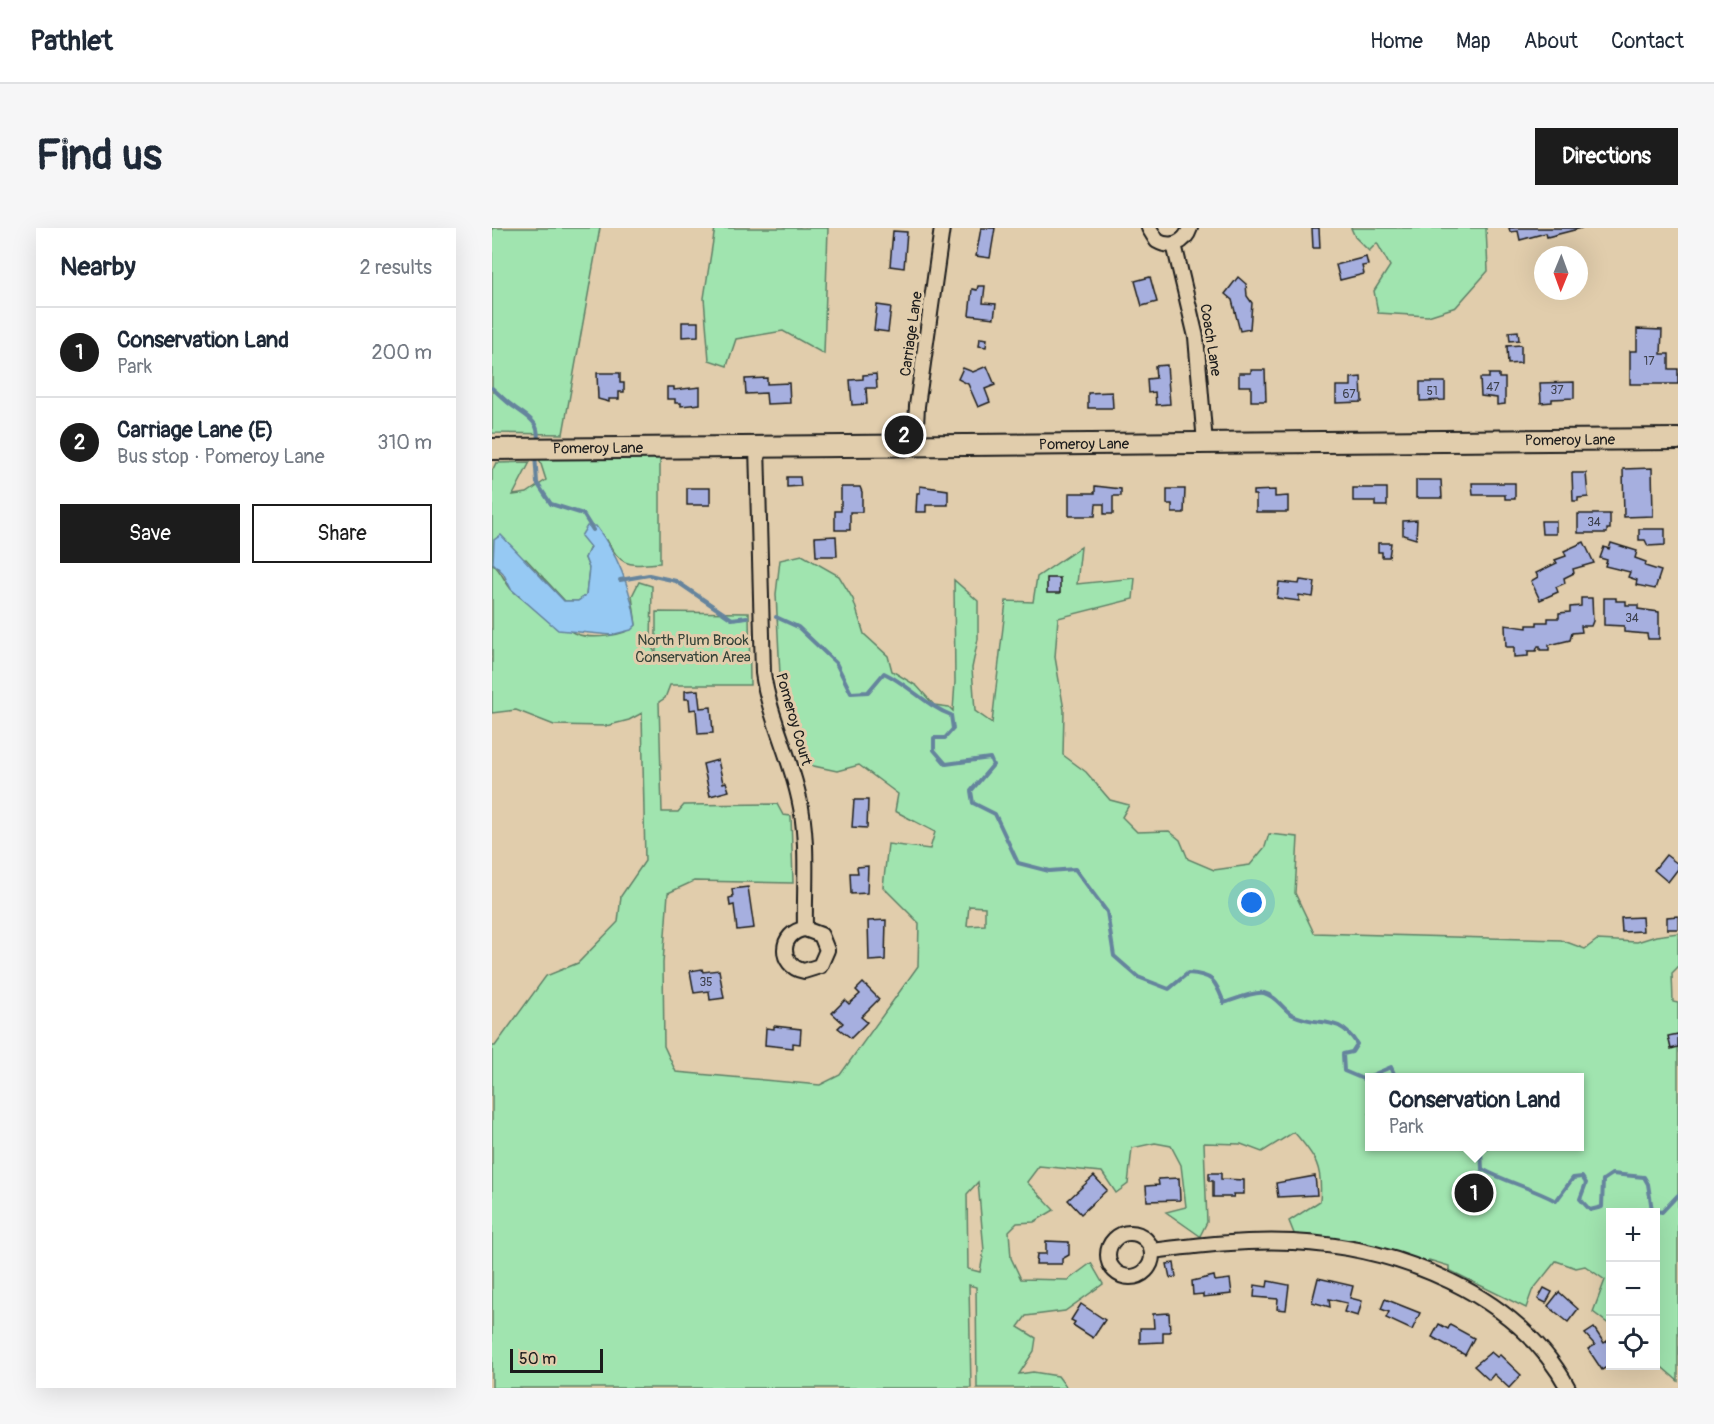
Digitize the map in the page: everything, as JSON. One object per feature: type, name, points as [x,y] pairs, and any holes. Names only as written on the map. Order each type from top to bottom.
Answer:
[{"type":"street","name":"Carriage Lane","points":[[915,445],[917,406],[942,228]]},
{"type":"street","points":[[1149,228],[1152,236],[1160,243],[1174,244],[1184,239],[1190,228]]},
{"type":"street","name":"Coach Lane","points":[[1174,244],[1196,337],[1205,443]]},
{"type":"street","name":"Pomeroy Lane","points":[[492,449],[1678,439]]},
{"type":"street","name":"Pomeroy Court","points":[[758,446],[762,666],[767,695],[801,809],[805,928]]},
{"type":"street","points":[[1152,1251],[1225,1242],[1295,1242],[1347,1249],[1405,1265],[1466,1290],[1517,1322],[1547,1354],[1569,1388]]},
{"type":"green space","points":[[492,228],[600,228],[563,434],[492,433]]},
{"type":"green space","points":[[715,228],[828,228],[824,354],[783,331],[736,339],[727,366],[709,360],[704,298]]},
{"type":"green space","points":[[1351,228],[1486,228],[1488,271],[1456,307],[1428,316],[1378,313],[1374,291],[1390,266],[1377,243],[1369,251],[1355,237]]},
{"type":"green space","name":"North Plum Brook Conservation Area","points":[[539,458],[660,458],[660,563],[634,564],[622,561],[607,540],[590,547],[585,558],[589,568],[586,596],[578,601],[565,601],[526,559],[493,564],[512,590],[524,600],[551,619],[581,635],[615,635],[631,629],[636,625],[632,596],[639,582],[652,586],[651,646],[656,654],[656,612],[749,613],[750,685],[670,685],[665,698],[659,702],[662,812],[678,812],[684,805],[777,804],[783,815],[791,816],[793,883],[694,881],[668,893],[663,963],[664,1046],[676,1072],[820,1085],[840,1075],[918,966],[919,923],[883,887],[888,844],[930,849],[935,832],[895,811],[898,794],[859,765],[837,771],[809,765],[792,705],[780,675],[776,594],[780,560],[802,555],[839,576],[853,599],[864,634],[888,656],[892,671],[917,686],[934,705],[949,707],[953,711],[954,580],[978,601],[978,639],[972,668],[975,711],[992,723],[1006,601],[1033,602],[1037,577],[1081,547],[1077,584],[1135,578],[1133,599],[1058,618],[1055,657],[1064,710],[1063,755],[1086,772],[1110,800],[1129,805],[1122,817],[1137,832],[1169,831],[1180,840],[1188,859],[1214,870],[1250,865],[1265,847],[1269,834],[1298,837],[1295,893],[1314,933],[1561,940],[1585,949],[1597,940],[1637,942],[1678,933],[1678,967],[1672,973],[1673,1002],[1678,1003],[1678,1381],[1660,1365],[1660,1208],[1606,1208],[1606,1322],[1593,1312],[1605,1280],[1585,1266],[1576,1268],[1556,1261],[1532,1291],[1526,1308],[1449,1270],[1449,1266],[1429,1260],[1429,1265],[1413,1258],[1363,1245],[1295,1236],[1289,1221],[1320,1201],[1321,1189],[1319,1171],[1313,1156],[1294,1132],[1262,1152],[1241,1144],[1204,1143],[1207,1222],[1200,1236],[1166,1212],[1186,1207],[1181,1165],[1171,1146],[1155,1143],[1132,1148],[1128,1184],[1116,1193],[1102,1172],[1039,1166],[1027,1182],[1054,1210],[1034,1222],[1017,1223],[1009,1231],[1011,1258],[1021,1279],[1068,1280],[1091,1263],[1103,1284],[1065,1311],[1026,1316],[1018,1327],[1036,1338],[1034,1351],[1019,1374],[1033,1372],[1058,1376],[1067,1388],[977,1388],[976,1287],[969,1285],[971,1388],[492,1388],[492,1046],[495,1046],[546,976],[578,963],[618,922],[621,896],[645,861],[642,713],[629,720],[606,726],[554,725],[516,710],[492,713],[492,471],[496,463],[530,462],[513,495],[527,493],[546,480]],"holes":[[[969,906],[985,907],[985,925],[967,926]],[[978,1182],[984,1251],[980,1272],[968,1269],[967,1194]]]},
{"type":"water","points":[[587,526],[596,526],[611,549],[622,573],[631,599],[636,625],[631,630],[611,635],[558,630],[511,589],[503,573],[493,563],[494,540],[501,535],[564,601],[578,601],[586,595],[589,568],[585,558],[590,547],[581,536]]},
{"type":"building","points":[[981,228],[995,228],[990,258],[976,256]]},
{"type":"building","points":[[1312,228],[1319,228],[1320,248],[1313,248]]},
{"type":"building","points":[[1509,228],[1582,228],[1547,237],[1546,233],[1520,240],[1518,231],[1510,232]]},
{"type":"building","points":[[893,231],[907,232],[904,268],[890,266]]},
{"type":"building","points":[[1366,257],[1368,265],[1362,266],[1364,274],[1340,280],[1336,265]]},
{"type":"building","points":[[1150,277],[1157,302],[1142,306],[1135,281]]},
{"type":"building","points":[[1238,277],[1246,284],[1247,296],[1252,303],[1250,329],[1240,331],[1232,300],[1225,294]]},
{"type":"building","points":[[978,286],[985,286],[983,303],[996,304],[994,318],[969,315],[972,289],[977,290]]},
{"type":"building","points":[[877,305],[891,307],[888,332],[874,330]]},
{"type":"building","points":[[682,322],[698,322],[698,336],[682,337]]},
{"type":"building","points":[[1637,329],[1662,330],[1661,354],[1669,354],[1669,369],[1678,369],[1678,384],[1630,384],[1630,351],[1637,351]]},
{"type":"building","points":[[1518,331],[1519,340],[1510,341],[1509,332]]},
{"type":"building","points":[[980,338],[987,339],[986,347],[979,346]]},
{"type":"building","points":[[1521,345],[1521,363],[1508,364],[1507,346]]},
{"type":"building","points":[[1167,365],[1170,404],[1156,405],[1155,392],[1148,393],[1147,379],[1156,378],[1155,366]]},
{"type":"building","points":[[987,366],[995,385],[985,389],[990,402],[978,407],[968,384],[958,379],[963,368],[973,372]]},
{"type":"building","points":[[1251,370],[1265,370],[1266,401],[1251,401],[1251,386],[1239,386],[1239,373],[1251,373]]},
{"type":"building","points":[[597,373],[620,373],[620,383],[624,383],[624,392],[619,392],[619,399],[609,399],[609,402],[598,399]]},
{"type":"building","points":[[876,374],[877,388],[866,388],[867,404],[852,405],[850,380],[863,379],[863,375]]},
{"type":"building","points":[[1489,374],[1499,374],[1499,378],[1505,378],[1505,404],[1497,405],[1497,398],[1481,396],[1480,378],[1489,378]]},
{"type":"building","points":[[1361,377],[1362,402],[1336,403],[1336,386],[1351,386],[1351,378]]},
{"type":"building","points":[[767,378],[767,384],[789,383],[790,403],[767,404],[766,393],[746,394],[745,379]]},
{"type":"building","points":[[1420,382],[1445,382],[1445,400],[1420,401]]},
{"type":"building","points":[[1574,382],[1574,398],[1552,399],[1552,402],[1541,403],[1540,383]]},
{"type":"building","points":[[667,387],[674,387],[674,390],[700,387],[700,404],[681,406],[681,403],[675,403],[675,399],[667,399]]},
{"type":"building","points":[[1112,392],[1113,408],[1088,408],[1088,393]]},
{"type":"building","points":[[1652,468],[1653,516],[1624,517],[1623,469]]},
{"type":"building","points":[[1572,473],[1586,473],[1588,497],[1573,501]]},
{"type":"building","points":[[787,477],[800,477],[801,486],[787,487]]},
{"type":"building","points":[[1416,480],[1441,480],[1442,498],[1416,498]]},
{"type":"building","points":[[1472,483],[1515,483],[1515,499],[1505,499],[1505,495],[1473,495]]},
{"type":"building","points":[[920,486],[948,490],[948,505],[926,505],[926,512],[916,512],[917,493],[920,493]]},
{"type":"building","points":[[1095,486],[1121,489],[1121,496],[1113,496],[1113,514],[1104,514],[1104,504],[1096,504],[1095,516],[1069,516],[1069,493],[1095,493]]},
{"type":"building","points":[[841,487],[860,487],[862,492],[862,512],[850,512],[850,530],[835,530],[835,511],[841,511]]},
{"type":"building","points":[[687,488],[710,488],[710,505],[687,505]]},
{"type":"building","points":[[1353,488],[1387,488],[1387,506],[1375,506],[1375,501],[1353,501]]},
{"type":"building","points":[[1167,489],[1185,489],[1184,513],[1172,513],[1172,504],[1167,504]]},
{"type":"building","points":[[1275,490],[1275,497],[1288,496],[1288,512],[1256,512],[1256,495],[1253,495],[1253,491]]},
{"type":"building","points":[[1578,514],[1610,514],[1610,529],[1607,529],[1607,533],[1578,533]]},
{"type":"building","points":[[1417,520],[1416,539],[1403,535],[1403,521]]},
{"type":"building","points":[[1541,521],[1556,521],[1556,534],[1542,534]]},
{"type":"building","points":[[1639,529],[1665,529],[1665,545],[1648,546],[1645,540],[1639,540]]},
{"type":"building","points":[[836,536],[837,556],[816,556],[815,537]]},
{"type":"building","points":[[1584,542],[1594,563],[1573,569],[1574,573],[1564,578],[1565,583],[1556,587],[1558,592],[1540,600],[1531,581],[1538,577],[1536,573],[1557,563],[1555,560],[1566,556],[1564,551]]},
{"type":"building","points":[[1378,543],[1391,543],[1389,557],[1382,557],[1382,552],[1378,552]]},
{"type":"building","points":[[1611,543],[1637,551],[1635,558],[1646,562],[1645,566],[1661,571],[1655,589],[1636,585],[1637,580],[1628,577],[1630,572],[1605,566],[1607,560],[1600,558],[1604,547],[1609,549]]},
{"type":"building","points":[[1047,578],[1060,578],[1060,593],[1047,593]]},
{"type":"building","points":[[1300,580],[1315,582],[1313,597],[1299,595],[1299,601],[1277,598],[1279,582],[1299,584]]},
{"type":"building","points":[[1581,598],[1592,598],[1593,621],[1591,626],[1581,626],[1582,632],[1572,633],[1570,640],[1549,645],[1549,650],[1540,650],[1538,646],[1536,651],[1528,651],[1528,656],[1514,657],[1514,647],[1506,647],[1505,625],[1527,628],[1527,625],[1537,625],[1537,622],[1548,622],[1548,618],[1559,618],[1559,613],[1570,612],[1570,607],[1581,606]]},
{"type":"building","points":[[1604,598],[1616,598],[1616,601],[1626,601],[1626,605],[1638,605],[1638,609],[1659,612],[1659,639],[1648,639],[1647,634],[1624,632],[1624,626],[1604,625]]},
{"type":"building","points":[[698,690],[700,708],[711,707],[713,733],[698,734],[696,709],[690,710],[689,699],[685,699],[685,691]]},
{"type":"building","points":[[718,760],[723,783],[726,782],[729,791],[710,796],[703,764]]},
{"type":"building","points":[[854,800],[868,800],[867,828],[852,827]]},
{"type":"building","points":[[1666,855],[1678,864],[1678,869],[1668,882],[1654,870]]},
{"type":"building","points":[[868,866],[867,893],[851,894],[850,873],[858,873],[857,867]]},
{"type":"building","points":[[748,887],[754,928],[737,930],[734,905],[730,906],[729,898],[733,897],[732,889]]},
{"type":"building","points":[[1678,916],[1678,929],[1667,929],[1667,917]]},
{"type":"building","points":[[1642,917],[1643,931],[1622,932],[1621,918]]},
{"type":"building","points":[[886,920],[885,960],[869,961],[868,921]]},
{"type":"building","points":[[702,969],[703,972],[719,970],[724,998],[710,1000],[709,991],[694,993],[690,971]]},
{"type":"building","points":[[863,983],[879,999],[861,1017],[867,1022],[851,1038],[838,1028],[843,1023],[832,1013],[845,1000],[849,1004],[860,994],[856,990]]},
{"type":"building","points":[[774,1026],[801,1029],[800,1044],[793,1043],[793,1048],[765,1045],[766,1028],[774,1029]]},
{"type":"building","points":[[1678,1034],[1678,1047],[1671,1049],[1668,1036]]},
{"type":"building","points":[[1209,1173],[1221,1173],[1221,1179],[1244,1180],[1244,1194],[1233,1194],[1234,1197],[1213,1197],[1213,1181],[1209,1181]]},
{"type":"building","points":[[1094,1176],[1107,1190],[1081,1214],[1068,1200]]},
{"type":"building","points":[[1315,1176],[1317,1195],[1278,1197],[1276,1183]]},
{"type":"building","points":[[1179,1178],[1180,1200],[1147,1201],[1146,1186],[1159,1185],[1158,1179]]},
{"type":"building","points":[[1046,1241],[1069,1242],[1069,1255],[1062,1259],[1062,1264],[1036,1264],[1037,1254],[1046,1254]]},
{"type":"building","points":[[1174,1263],[1176,1277],[1170,1278],[1167,1264]]},
{"type":"building","points":[[1214,1276],[1215,1281],[1230,1279],[1232,1294],[1203,1297],[1203,1294],[1193,1295],[1192,1281]]},
{"type":"building","points":[[1318,1278],[1353,1286],[1350,1298],[1362,1301],[1358,1316],[1344,1312],[1347,1303],[1329,1299],[1330,1307],[1312,1302]]},
{"type":"building","points":[[1268,1281],[1289,1285],[1286,1310],[1277,1309],[1278,1299],[1254,1297],[1255,1285],[1267,1287]]},
{"type":"building","points":[[1544,1288],[1552,1292],[1546,1303],[1538,1299]]},
{"type":"building","points":[[1559,1292],[1578,1309],[1568,1322],[1548,1306]]},
{"type":"building","points":[[1385,1299],[1420,1313],[1412,1330],[1386,1318],[1389,1312],[1381,1309]]},
{"type":"building","points":[[1081,1304],[1105,1320],[1093,1338],[1073,1325],[1075,1322],[1071,1320]]},
{"type":"building","points":[[1169,1313],[1170,1332],[1163,1332],[1163,1342],[1140,1343],[1140,1328],[1154,1328],[1153,1314]]},
{"type":"building","points":[[1439,1324],[1448,1329],[1450,1325],[1474,1338],[1465,1355],[1432,1337]]},
{"type":"building","points":[[1594,1328],[1604,1343],[1606,1342],[1606,1368],[1602,1370],[1588,1349],[1595,1345],[1585,1334]]},
{"type":"building","points":[[1491,1352],[1497,1357],[1500,1355],[1521,1375],[1509,1388],[1494,1374],[1489,1380],[1474,1366]]},
{"type":"waterway","points":[[492,388],[533,421],[537,430],[537,443]]},
{"type":"waterway","points":[[535,454],[537,483],[551,504],[583,514],[593,530]]},
{"type":"waterway","points":[[620,580],[649,575],[676,581],[732,619],[747,617]]},
{"type":"waterway","points":[[776,617],[798,627],[836,663],[851,693],[868,692],[884,673],[933,706],[951,715],[953,729],[945,738],[934,738],[934,750],[946,764],[990,758],[993,765],[971,791],[973,803],[995,814],[1018,863],[1049,871],[1075,869],[1107,912],[1114,956],[1138,977],[1169,989],[1188,973],[1203,975],[1216,984],[1224,1003],[1255,993],[1269,995],[1293,1015],[1335,1025],[1350,1034],[1357,1044],[1352,1052],[1343,1054],[1344,1071],[1365,1078]]},
{"type":"waterway","points":[[1377,1073],[1391,1067],[1394,1073]]},
{"type":"waterway","points":[[1481,1151],[1482,1169],[1556,1201],[1573,1178],[1582,1177],[1586,1183],[1580,1199],[1590,1210],[1602,1207],[1603,1180],[1612,1174],[1644,1177],[1648,1184],[1652,1210],[1662,1212],[1678,1195]]},
{"type":"place","name":"Carriage Lane (E)","points":[[904,435]]},
{"type":"place","name":"Conservation Land","points":[[1474,1193]]}]
